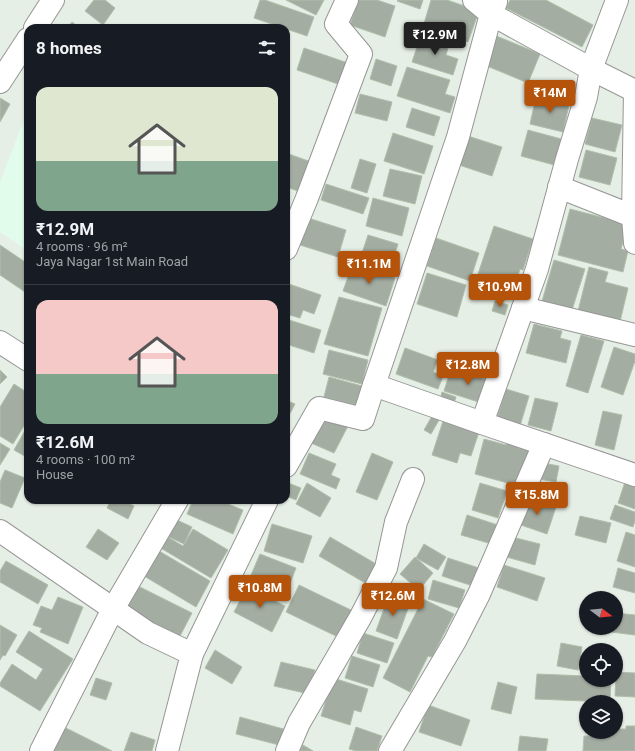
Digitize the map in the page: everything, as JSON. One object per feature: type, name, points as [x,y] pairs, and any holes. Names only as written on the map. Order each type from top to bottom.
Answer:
[{"type":"street","points":[[38,24],[53,0]]},
{"type":"street","points":[[290,239],[361,54],[336,24],[348,0]]},
{"type":"street","points":[[474,0],[494,7],[591,69],[635,91],[635,243]]},
{"type":"street","points":[[482,423],[537,269],[586,96],[591,69],[617,0]]},
{"type":"street","points":[[290,459],[320,408],[363,419],[458,138],[494,7]]},
{"type":"street","points":[[0,82],[24,45]]},
{"type":"street","points":[[559,187],[634,217]]},
{"type":"street","points":[[523,308],[635,335]]},
{"type":"street","points":[[0,342],[24,357]]},
{"type":"street","points":[[374,385],[635,475]]},
{"type":"street","points":[[390,751],[455,641],[479,594],[544,444]]},
{"type":"street","points":[[287,751],[299,723],[360,618],[386,568],[396,522],[413,480]]},
{"type":"street","points":[[40,751],[113,609],[175,504]]},
{"type":"street","points":[[167,751],[192,654],[265,504]]},
{"type":"street","points":[[1,535],[148,633],[192,654]]},
{"type":"shaded area","points":[[24,119],[24,248],[0,232],[0,182]]},
{"type":"building","points":[[94,0],[105,0],[115,8],[104,24],[85,11]]},
{"type":"building","points":[[260,0],[265,0],[314,17],[307,36],[290,30],[290,24],[272,24],[254,18]]},
{"type":"building","points":[[286,0],[324,0],[316,15]]},
{"type":"building","points":[[358,0],[377,0],[395,6],[385,37],[350,25]]},
{"type":"building","points":[[423,0],[420,9],[397,1]]},
{"type":"building","points":[[431,0],[447,0],[479,11],[468,42],[423,27]]},
{"type":"building","points":[[510,0],[546,0],[593,25],[582,47],[506,8]]},
{"type":"building","points":[[421,35],[449,44],[446,55],[458,59],[453,75],[412,62]]},
{"type":"building","points":[[494,35],[540,54],[528,83],[482,64]]},
{"type":"building","points":[[304,48],[348,63],[341,85],[297,70]]},
{"type":"building","points":[[376,59],[397,66],[391,86],[370,79]]},
{"type":"building","points":[[407,67],[450,80],[445,94],[455,97],[450,113],[397,96]]},
{"type":"building","points":[[360,94],[392,102],[387,121],[355,113]]},
{"type":"building","points":[[536,97],[569,105],[563,132],[530,124]]},
{"type":"building","points":[[0,98],[10,104],[0,122]]},
{"type":"building","points":[[412,108],[440,117],[434,136],[406,127]]},
{"type":"building","points":[[592,118],[622,125],[615,152],[585,144]]},
{"type":"building","points":[[528,130],[565,140],[558,166],[521,156]]},
{"type":"building","points":[[393,133],[433,146],[424,174],[384,161]]},
{"type":"building","points":[[468,136],[502,147],[492,176],[459,165]]},
{"type":"building","points":[[586,150],[617,158],[610,185],[579,177]]},
{"type":"building","points":[[290,154],[314,163],[304,193],[290,188]]},
{"type":"building","points":[[360,159],[376,164],[367,193],[351,188]]},
{"type":"building","points":[[390,169],[422,176],[415,204],[383,196]]},
{"type":"building","points":[[326,184],[369,198],[363,214],[321,200]]},
{"type":"building","points":[[373,198],[409,208],[402,236],[366,226]]},
{"type":"building","points":[[570,209],[628,224],[621,249],[628,251],[623,272],[558,255]]},
{"type":"building","points":[[308,218],[346,230],[338,257],[300,245]]},
{"type":"building","points":[[494,226],[533,239],[523,270],[520,269],[512,295],[475,283]]},
{"type":"building","points":[[368,235],[398,244],[390,269],[360,259]]},
{"type":"building","points":[[436,238],[479,253],[470,281],[427,266]]},
{"type":"building","points":[[0,245],[24,261],[24,291],[0,275]]},
{"type":"building","points":[[554,260],[585,269],[572,310],[542,301]]},
{"type":"building","points":[[353,263],[395,278],[386,306],[343,291]]},
{"type":"building","points":[[589,267],[608,272],[605,282],[628,288],[619,326],[578,311]]},
{"type":"building","points":[[427,273],[466,285],[457,317],[417,304]]},
{"type":"building","points":[[290,284],[321,295],[314,314],[303,310],[300,318],[290,315]]},
{"type":"building","points":[[339,297],[382,308],[368,356],[324,344]]},
{"type":"building","points":[[495,301],[508,305],[505,315],[492,311]]},
{"type":"building","points":[[290,320],[321,330],[314,353],[290,345]]},
{"type":"building","points":[[534,324],[562,331],[560,338],[571,341],[566,363],[526,353]]},
{"type":"building","points":[[581,335],[604,341],[588,393],[566,386]]},
{"type":"building","points":[[614,347],[635,354],[635,361],[623,395],[601,387]]},
{"type":"building","points":[[405,348],[438,360],[433,372],[443,376],[438,389],[396,374]]},
{"type":"building","points":[[329,350],[368,360],[362,384],[323,374]]},
{"type":"building","points":[[451,369],[492,381],[485,404],[444,391]]},
{"type":"building","points":[[0,370],[7,377],[0,384]]},
{"type":"building","points":[[329,377],[362,386],[357,405],[324,397]]},
{"type":"building","points":[[14,384],[24,390],[24,426],[13,444],[0,436],[0,407]]},
{"type":"building","points":[[506,389],[529,396],[520,426],[497,418]]},
{"type":"building","points":[[442,392],[456,397],[452,410],[438,406]]},
{"type":"building","points":[[535,398],[558,403],[551,431],[528,425]]},
{"type":"building","points":[[290,402],[295,404],[290,413]]},
{"type":"building","points":[[603,411],[622,415],[614,450],[595,445]]},
{"type":"building","points":[[324,414],[349,424],[334,453],[311,443]]},
{"type":"building","points":[[432,416],[439,420],[431,434],[424,430]]},
{"type":"building","points":[[444,418],[480,429],[471,456],[460,453],[457,463],[432,455]]},
{"type":"building","points":[[24,432],[24,456],[14,450]]},
{"type":"building","points":[[484,439],[506,445],[507,442],[533,448],[522,487],[475,474]]},
{"type":"building","points":[[0,443],[10,449],[0,465]]},
{"type":"building","points":[[309,453],[336,464],[331,475],[340,479],[336,489],[300,474]]},
{"type":"building","points":[[372,453],[393,462],[377,500],[356,492]]},
{"type":"building","points":[[543,463],[559,466],[556,482],[539,479]]},
{"type":"building","points":[[5,470],[24,478],[12,508],[0,503],[0,482]]},
{"type":"building","points":[[625,482],[635,486],[635,509],[618,503]]},
{"type":"building","points":[[307,483],[331,498],[320,517],[296,504]]},
{"type":"building","points":[[480,483],[507,491],[498,518],[472,510]]},
{"type":"building","points":[[290,484],[301,488],[296,500],[290,498]]},
{"type":"building","points":[[526,498],[556,507],[547,534],[518,524]]},
{"type":"building","points":[[109,504],[130,504],[134,506],[128,519],[107,508]]},
{"type":"building","points":[[191,504],[228,504],[243,510],[233,534],[187,514]]},
{"type":"building","points":[[615,505],[635,512],[633,527],[610,519]]},
{"type":"building","points":[[467,515],[501,526],[495,545],[461,535]]},
{"type":"building","points":[[580,516],[611,523],[606,543],[575,535]]},
{"type":"building","points":[[177,520],[192,527],[184,544],[169,537]]},
{"type":"building","points":[[272,524],[312,536],[303,563],[264,551]]},
{"type":"building","points":[[98,529],[119,543],[107,560],[86,547]]},
{"type":"building","points":[[193,529],[228,550],[211,578],[159,547],[166,536],[183,546]]},
{"type":"building","points":[[626,532],[635,535],[635,567],[617,561]]},
{"type":"building","points":[[508,536],[540,544],[535,565],[503,556]]},
{"type":"building","points":[[330,537],[383,568],[372,587],[319,556]]},
{"type":"building","points":[[424,544],[446,557],[438,570],[416,558]]},
{"type":"building","points":[[159,551],[210,581],[196,607],[144,576]]},
{"type":"building","points":[[260,554],[296,568],[285,596],[248,582]]},
{"type":"building","points":[[415,557],[433,573],[419,590],[400,574]]},
{"type":"building","points":[[448,558],[479,568],[473,586],[442,576]]},
{"type":"building","points":[[6,561],[48,585],[38,604],[0,582],[0,571]]},
{"type":"building","points":[[504,565],[545,578],[537,601],[497,587]]},
{"type":"building","points":[[618,568],[635,573],[635,593],[613,587]]},
{"type":"building","points":[[433,580],[465,590],[459,608],[428,599]]},
{"type":"building","points":[[299,585],[355,612],[342,639],[286,612]]},
{"type":"building","points":[[138,586],[192,613],[179,638],[125,611]]},
{"type":"building","points":[[247,587],[285,606],[272,632],[234,612]]},
{"type":"building","points":[[389,595],[410,603],[397,639],[376,631]]},
{"type":"building","points":[[58,597],[83,607],[68,644],[40,632],[42,628],[33,625],[41,606],[52,610]]},
{"type":"building","points":[[423,599],[454,614],[432,657],[428,656],[410,692],[383,678]]},
{"type":"building","points":[[623,614],[635,615],[635,635],[623,634]]},
{"type":"building","points":[[0,625],[17,635],[5,656],[3,655],[0,660]]},
{"type":"building","points":[[29,631],[73,659],[40,711],[0,686],[0,683],[12,664],[36,680],[43,669],[16,652]]},
{"type":"building","points":[[363,633],[394,643],[387,663],[357,653]]},
{"type":"building","points":[[561,643],[579,646],[578,670],[557,666]]},
{"type":"building","points":[[215,650],[242,667],[232,684],[205,668]]},
{"type":"building","points":[[352,656],[380,665],[373,687],[345,678]]},
{"type":"building","points":[[281,662],[315,670],[309,694],[274,686]]},
{"type":"building","points":[[623,672],[635,673],[635,697],[615,695],[615,687],[623,687]]},
{"type":"building","points":[[537,674],[579,676],[579,687],[611,687],[610,695],[579,695],[579,701],[535,699]]},
{"type":"building","points":[[96,678],[112,683],[106,700],[90,695]]},
{"type":"building","points":[[333,678],[368,689],[361,712],[354,710],[350,725],[321,716]]},
{"type":"building","points":[[498,682],[517,687],[511,714],[491,709]]},
{"type":"building","points":[[428,705],[470,720],[461,746],[419,732]]},
{"type":"building","points":[[240,717],[287,730],[283,746],[236,734]]},
{"type":"building","points":[[58,724],[112,751],[45,751]]},
{"type":"building","points":[[626,726],[635,726],[635,751],[583,751],[584,739],[623,739],[623,729],[626,729]]},
{"type":"building","points":[[356,727],[382,736],[377,751],[356,751],[349,749]]},
{"type":"building","points":[[131,732],[155,740],[152,751],[124,751]]},
{"type":"building","points":[[520,736],[548,739],[546,751],[518,751]]},
{"type":"building","points":[[303,745],[313,751],[300,751]]}]
